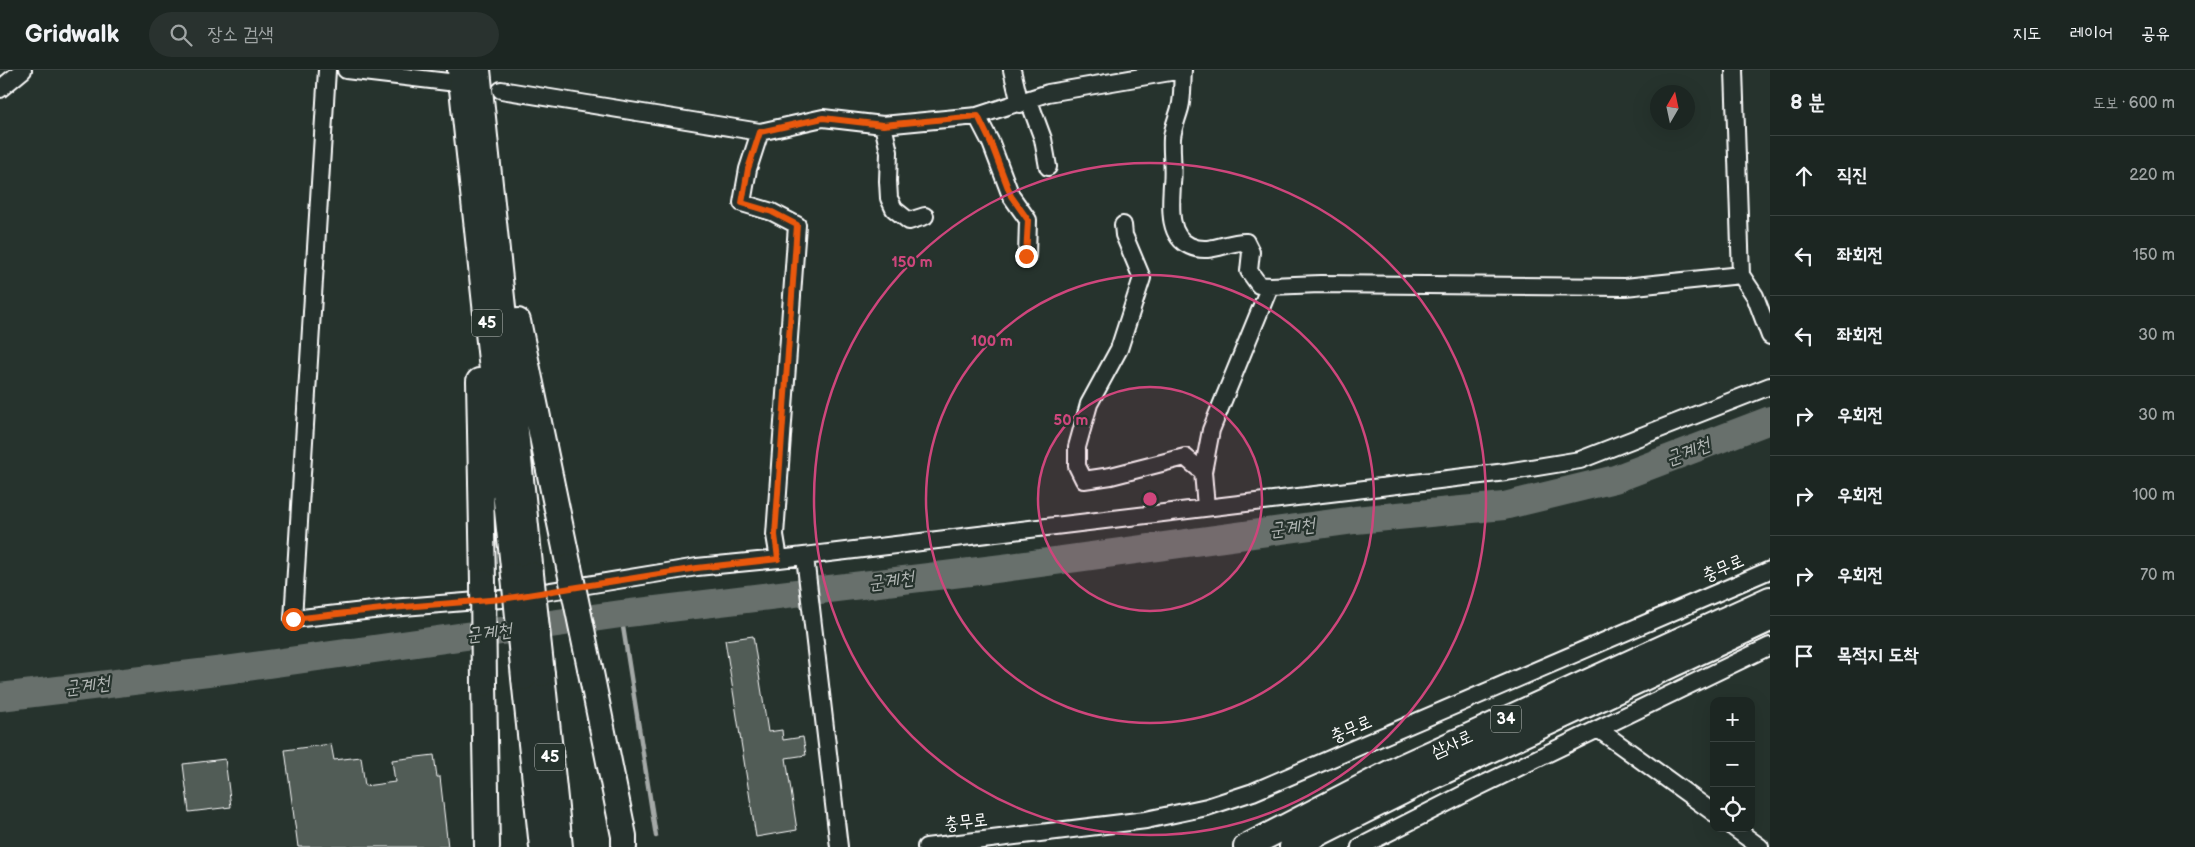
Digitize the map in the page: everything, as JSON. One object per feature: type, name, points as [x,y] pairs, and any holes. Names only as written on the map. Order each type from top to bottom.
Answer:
[{"type":"highway","name":"45","points":[[478,70],[490,188],[522,575]]},
{"type":"highway","name":"45","points":[[454,76],[476,225],[522,575],[551,843]]},
{"type":"highway","points":[[490,188],[627,843]]},
{"type":"highway","points":[[476,225],[487,847]]},
{"type":"highway","name":"삼사로","points":[[1246,847],[1401,767],[1770,599]]},
{"type":"highway","name":"삼사로","points":[[1292,847],[1439,774],[1770,619]]},
{"type":"street","points":[[0,89],[23,70]]},
{"type":"street","points":[[327,70],[293,619],[391,608],[502,599],[697,568],[778,559],[806,565],[1206,507],[1506,472],[1580,460],[1770,386]]},
{"type":"street","points":[[346,70],[454,76]]},
{"type":"street","points":[[1012,70],[1043,139],[1048,167]]},
{"type":"street","points":[[501,90],[760,132],[823,118],[883,125],[978,116],[1048,93],[1143,73],[1182,70],[1180,108],[1174,121],[1171,160],[1170,209],[1174,227],[1181,240],[1189,246],[1201,250],[1246,242],[1251,252],[1249,271],[1259,285],[1625,286],[1741,275]]},
{"type":"street","points":[[1734,70],[1741,275],[1755,296],[1770,336]]},
{"type":"street","points":[[978,116],[991,143],[1011,196],[1028,220],[1026,256]]},
{"type":"street","points":[[883,125],[889,152],[890,198],[894,210],[909,221],[925,216]]},
{"type":"street","points":[[760,132],[748,169],[742,203],[772,212],[797,225],[775,535],[778,559]]},
{"type":"street","points":[[1123,225],[1124,235],[1142,278],[1119,349],[1089,404],[1077,447],[1076,466],[1084,480],[1110,476],[1185,457],[1203,472]]},
{"type":"street","points":[[1206,507],[1203,472],[1211,430],[1270,286]]},
{"type":"street","points":[[806,565],[839,847]]},
{"type":"street","name":"충무로","points":[[926,847],[959,845],[1146,820],[1207,807],[1253,792],[1770,570]]},
{"type":"street","points":[[1360,847],[1770,646]]},
{"type":"street","points":[[1598,729],[1710,811]]},
{"type":"street","points":[[1739,832],[1760,847]]},
{"type":"building","points":[[753,636],[768,732],[782,730],[783,740],[803,737],[806,755],[786,758],[797,830],[756,837],[725,640]]},
{"type":"building","points":[[331,744],[334,760],[361,757],[365,786],[395,782],[392,760],[434,755],[437,777],[440,777],[448,847],[298,847],[285,750]]},
{"type":"building","points":[[225,759],[231,807],[189,812],[183,764]]},
{"type":"waterway","name":"군계천","points":[[0,697],[233,669],[621,614],[1003,568],[1355,520],[1504,506],[1615,479],[1770,420]]},
{"type":"waterway","points":[[621,614],[656,836]]},
{"type":"route","points":[[293,619],[391,608],[502,599],[628,578],[778,559],[775,535],[797,225],[772,212],[742,203],[748,169],[760,132],[823,118],[883,125],[978,116],[991,143],[1011,196],[1028,220],[1026,256]]}]
